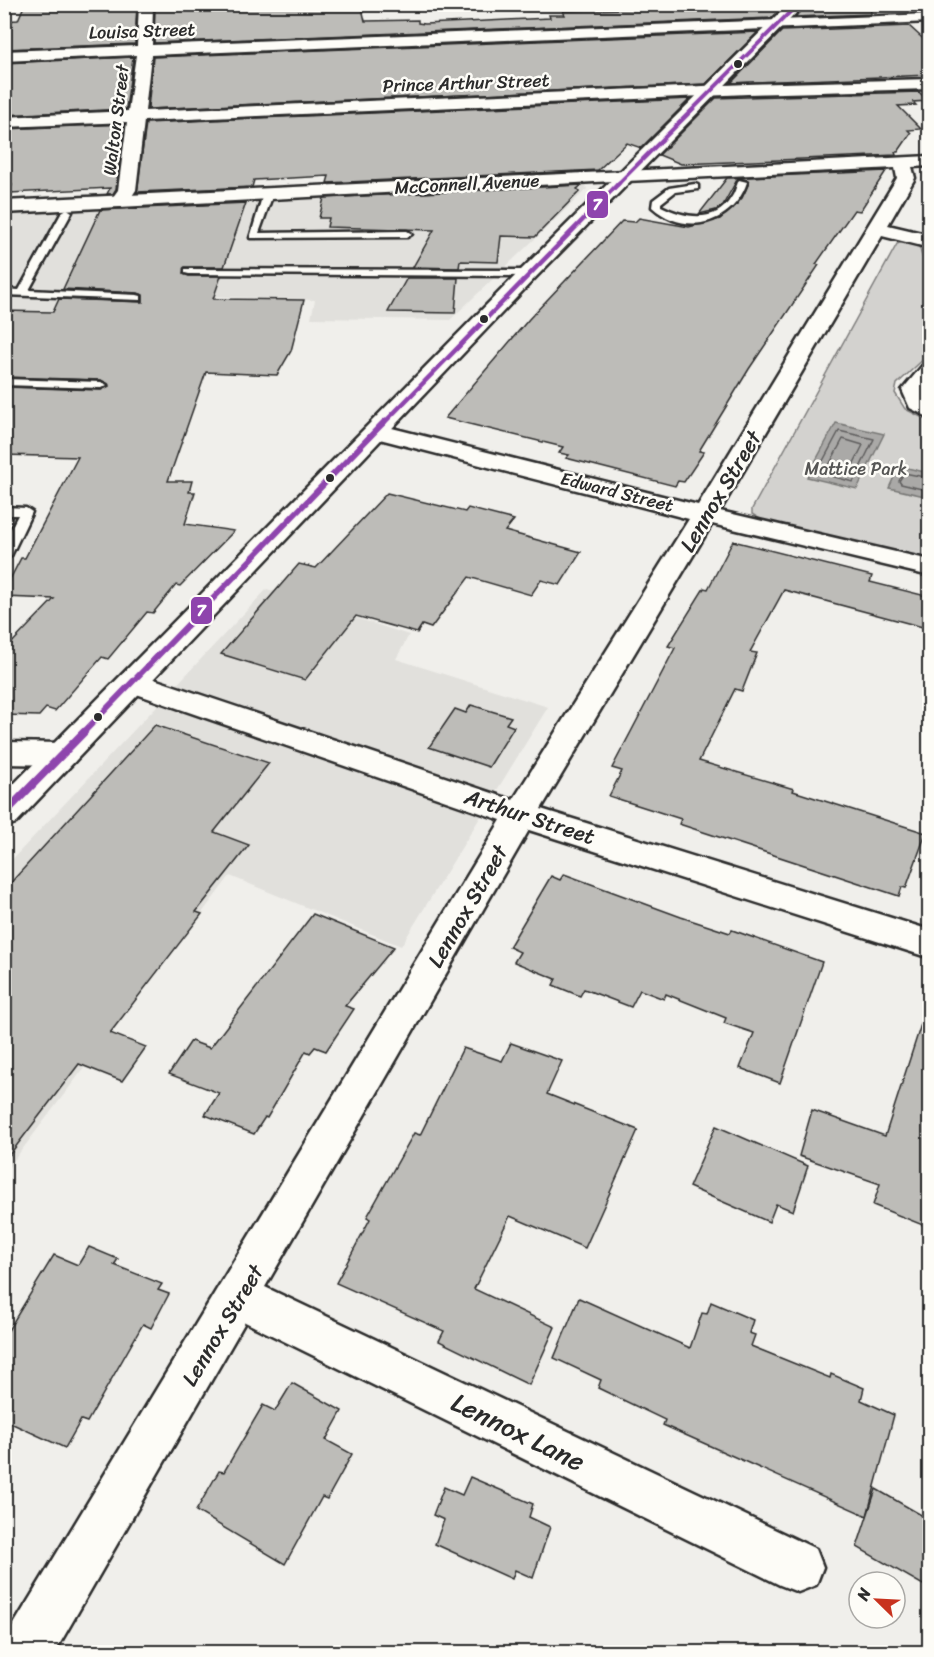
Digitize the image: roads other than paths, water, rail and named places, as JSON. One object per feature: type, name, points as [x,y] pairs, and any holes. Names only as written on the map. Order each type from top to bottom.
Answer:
[{"type":"street","name":"Walton Street","points":[[119,201],[127,190],[144,50],[146,4]]},
{"type":"street","points":[[4,815],[529,273],[798,4]]},
{"type":"street","name":"Louisa Street","points":[[4,56],[930,18]]},
{"type":"street","name":"Prince Arthur Street","points":[[4,122],[710,91],[930,84]]},
{"type":"street","name":"McConnell Avenue","points":[[4,207],[930,161]]},
{"type":"street","name":"Lennox Street","points":[[26,1653],[239,1297],[521,815],[706,515],[877,229],[906,178],[906,171],[900,162]]},
{"type":"street","points":[[877,229],[914,235],[930,242]]},
{"type":"street","points":[[930,371],[913,390],[918,403],[930,411]]},
{"type":"street","name":"Edward Street","points":[[376,431],[706,515],[930,568]]},
{"type":"street","name":"Arthur Street","points":[[132,682],[521,815],[930,944]]},
{"type":"street","points":[[4,753],[63,754]]},
{"type":"street","name":"Lennox Lane","points":[[239,1297],[798,1567]]},
{"type":"lane","points":[[694,187],[665,193],[656,202],[657,207],[681,216],[702,219],[719,218],[727,212],[741,191],[742,182]]},
{"type":"lane","points":[[267,194],[253,236],[407,234]]},
{"type":"lane","points":[[22,293],[68,212]]},
{"type":"lane","points":[[189,271],[529,273]]},
{"type":"lane","points":[[4,292],[137,298]]},
{"type":"lane","points":[[4,382],[100,385]]},
{"type":"lane","points":[[4,511],[26,512],[4,556]]},
{"type":"water","points":[[836,423],[884,434],[857,489],[807,477]]},
{"type":"water","points":[[899,466],[929,473],[929,497],[889,488]]},
{"type":"park label","name":"Mattice Park","points":[[856,469]]}]
